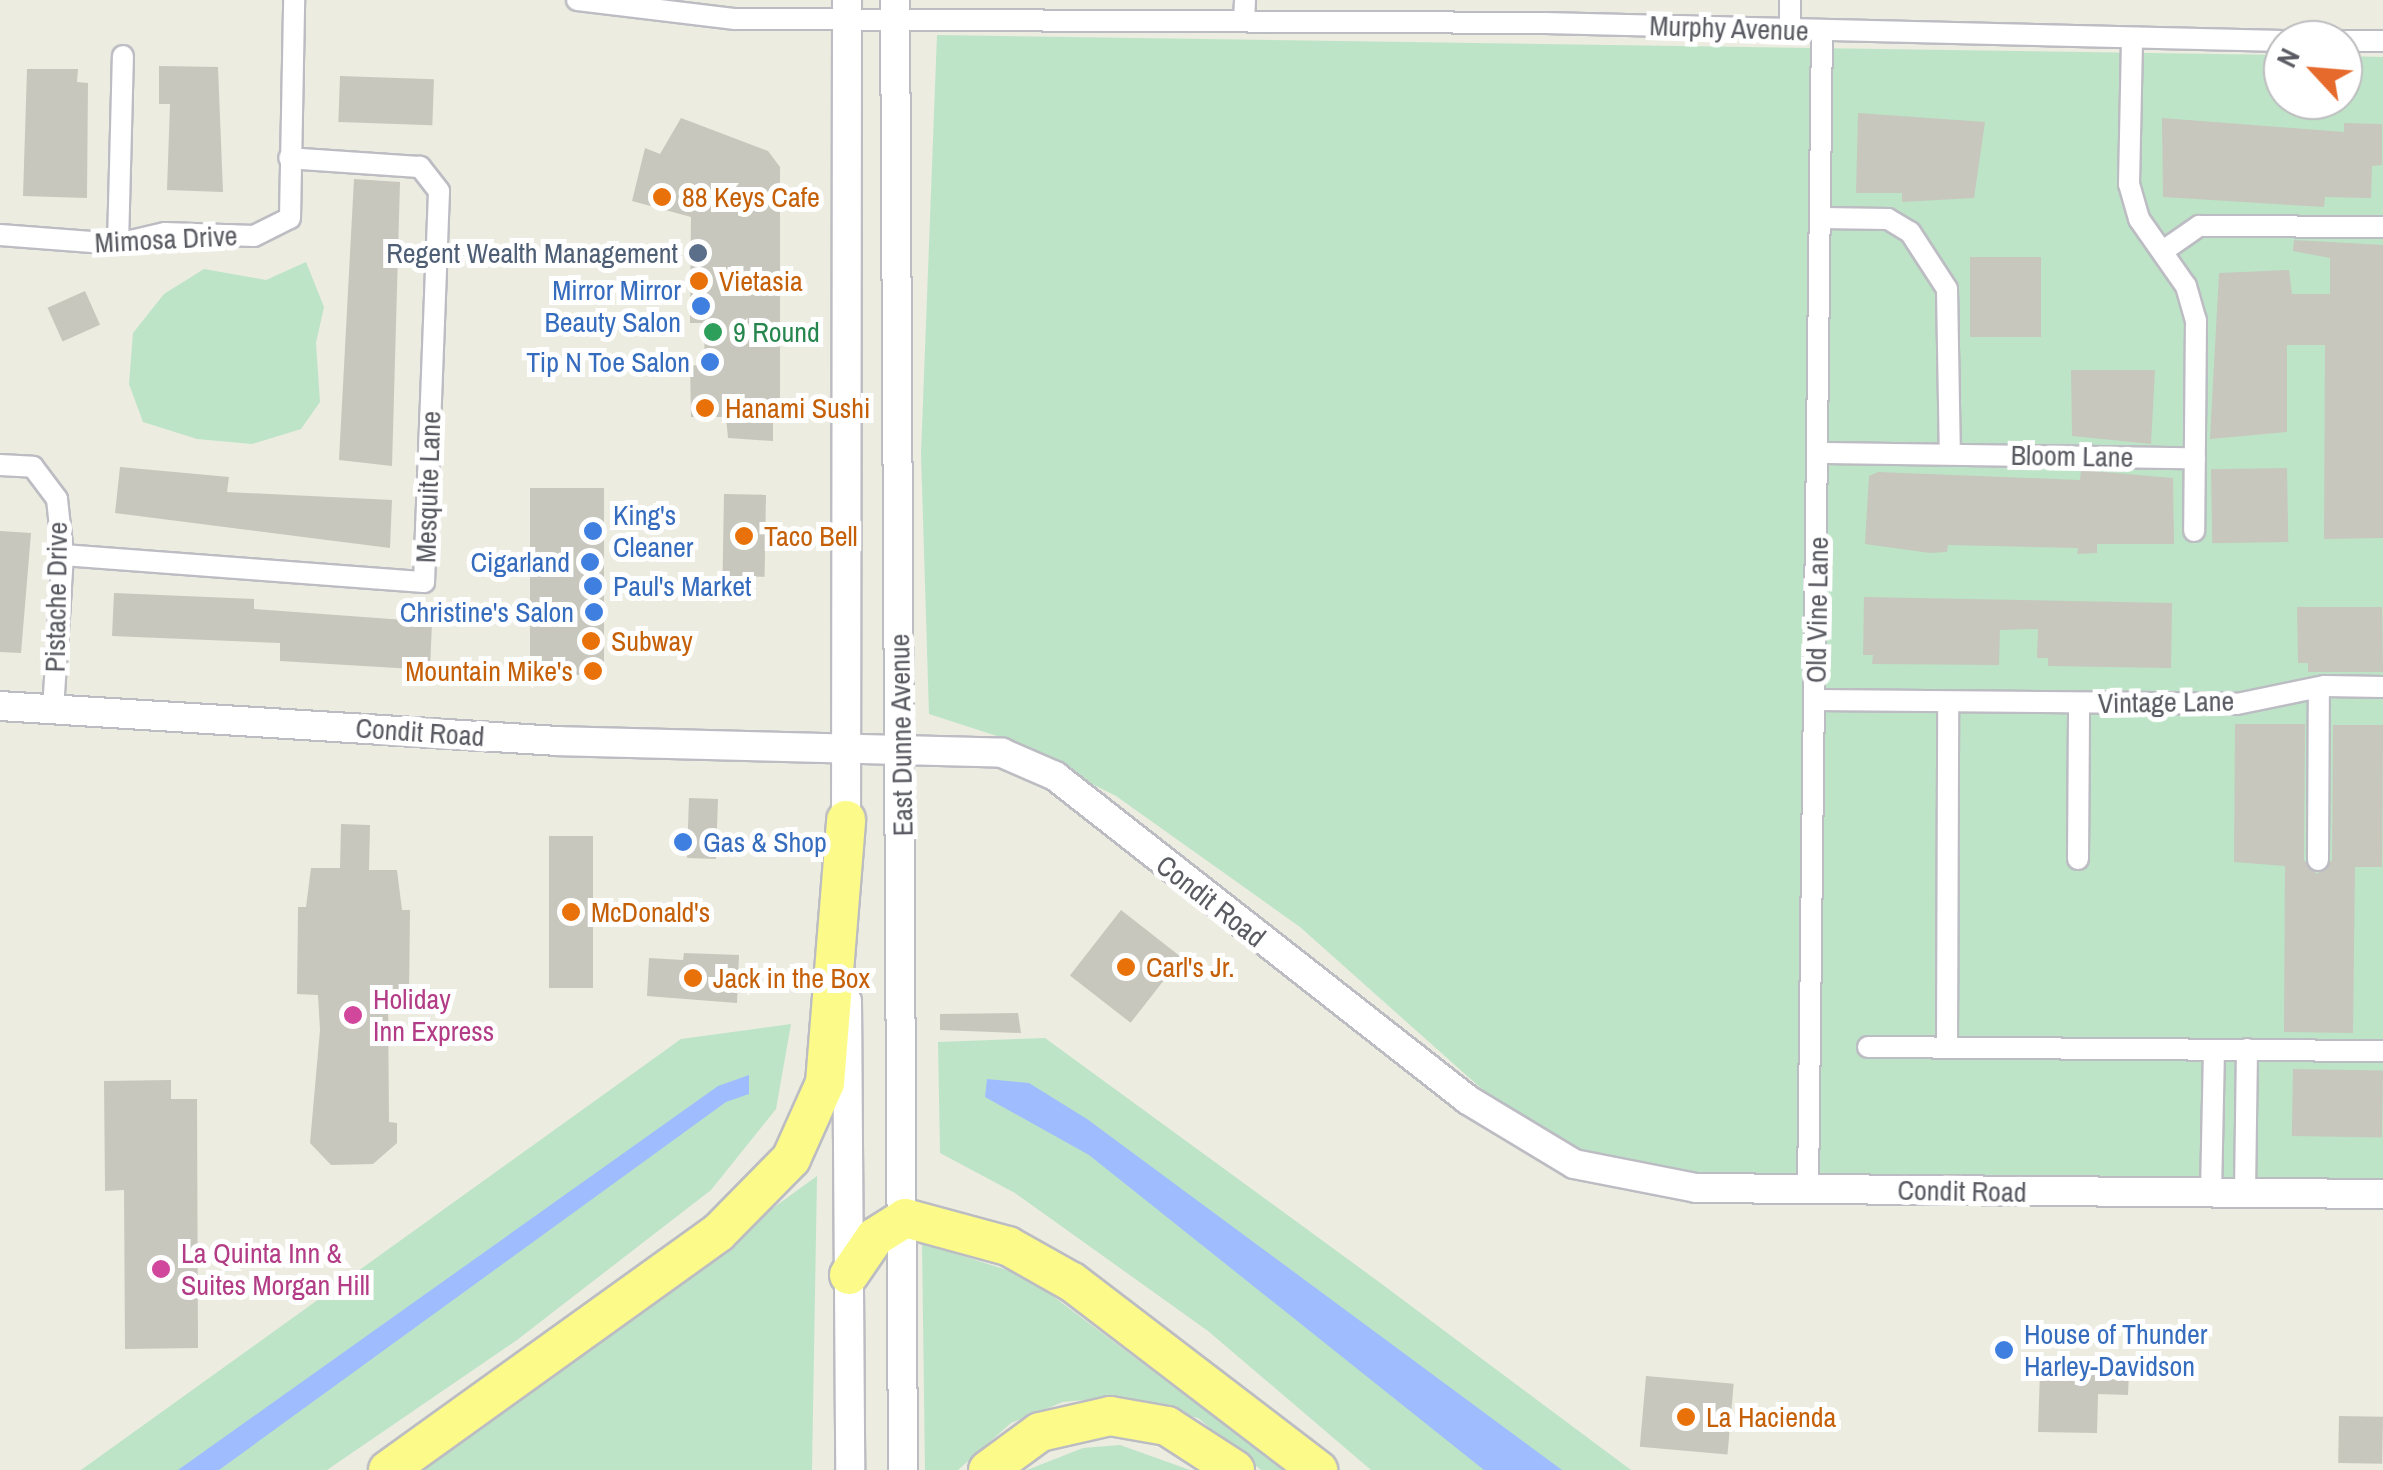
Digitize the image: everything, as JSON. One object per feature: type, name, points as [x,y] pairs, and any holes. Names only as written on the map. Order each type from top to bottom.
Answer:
[{"type":"highway","points":[[388,1470],[718,1233],[791,1159],[825,1083],[846,820]]},
{"type":"highway","points":[[849,1275],[875,1237],[906,1218],[1041,1262],[1318,1470]]},
{"type":"highway","points":[[988,1470],[1040,1432],[1110,1416],[1167,1426],[1235,1470]]},
{"type":"main road","name":"East Dunne Avenue","points":[[847,11],[845,746],[850,1470]]},
{"type":"main road","name":"East Dunne Avenue","points":[[894,11],[906,1218],[903,1470]]},
{"type":"main road","name":"Condit Road","points":[[0,706],[558,741],[902,745],[1002,753],[1056,776],[1531,1143],[1644,1184],[1808,1190],[2383,1194]]},
{"type":"street","name":"Mimosa Drive","points":[[0,235],[118,244],[165,234],[254,236],[290,218],[294,0]]},
{"type":"street","name":"Murphy Avenue","points":[[577,0],[683,16],[847,11],[1244,10],[2132,41],[2263,41]]},
{"type":"street","points":[[1790,0],[1790,28]]},
{"type":"street","name":"Old Vine Lane","points":[[1808,1190],[1822,30]]},
{"type":"street","points":[[2132,41],[2129,184],[2139,219],[2163,251],[2196,320],[2194,530]]},
{"type":"street","points":[[118,244],[123,56]]},
{"type":"street","name":"Mesquite Lane","points":[[63,555],[424,582],[439,191],[420,167],[289,158]]},
{"type":"street","points":[[1822,218],[1888,219],[1910,232],[1947,289],[1950,454]]},
{"type":"street","points":[[2163,251],[2199,226],[2383,227]]},
{"type":"street","name":"Bloom Lane","points":[[1819,453],[2195,458]]},
{"type":"street","name":"Pistache Drive","points":[[0,465],[33,468],[57,498],[63,555],[53,709]]},
{"type":"street","points":[[2318,860],[2319,688]]},
{"type":"street","name":"Vintage Lane","points":[[1816,700],[2237,704],[2319,688],[2383,688]]},
{"type":"street","points":[[1947,1048],[1948,702]]},
{"type":"street","points":[[2078,860],[2080,703]]},
{"type":"street","points":[[1868,1047],[2383,1051]]},
{"type":"street","points":[[2246,1192],[2247,1049]]},
{"type":"street","points":[[2211,1193],[2214,1050]]},
{"type":"green space","points":[[937,35],[2263,55],[2263,120],[2363,120],[2363,56],[2383,57],[2383,1184],[1660,1182],[1520,1123],[1300,927],[1116,796],[997,736],[929,714],[921,454]]},
{"type":"green space","points":[[306,262],[324,307],[316,343],[320,402],[301,429],[252,444],[197,439],[143,422],[129,384],[133,333],[164,294],[204,269],[266,280]]},
{"type":"green space","points":[[791,1024],[776,1109],[711,1190],[517,1340],[327,1470],[81,1470],[681,1039]]},
{"type":"green space","points":[[1045,1038],[1631,1470],[1371,1470],[1208,1331],[1015,1193],[940,1153],[938,1042]]},
{"type":"green space","points":[[817,1176],[812,1470],[414,1470]]},
{"type":"green space","points":[[922,1243],[1026,1276],[1285,1470],[1261,1470],[1198,1418],[1116,1397],[1063,1402],[1011,1423],[958,1470],[925,1470]]},
{"type":"green space","points":[[1120,1445],[1190,1470],[1027,1470],[1083,1448]]},
{"type":"water","points":[[749,1075],[749,1094],[726,1102],[219,1470],[178,1470],[718,1086]]},
{"type":"water","points":[[987,1079],[1029,1083],[1087,1119],[1562,1470],[1484,1470],[1089,1155],[985,1097]]},
{"type":"building","points":[[159,66],[218,67],[223,192],[167,190],[170,104],[159,104]]},
{"type":"building","points":[[27,69],[78,69],[77,82],[88,83],[87,198],[23,196]]},
{"type":"building","points":[[340,76],[434,79],[432,125],[338,122]]},
{"type":"building","points":[[1858,113],[1985,122],[1974,198],[1902,202],[1902,193],[1856,193]]},
{"type":"building","points":[[681,118],[768,151],[780,167],[780,416],[773,415],[773,441],[728,438],[726,417],[691,417],[690,365],[704,366],[705,323],[690,323],[691,217],[632,201],[645,148],[660,154]]},
{"type":"building","points":[[2162,118],[2344,132],[2344,123],[2382,124],[2382,165],[2372,166],[2371,198],[2325,197],[2324,207],[2163,197]]},
{"type":"building","points":[[354,179],[400,182],[392,466],[339,460]]},
{"type":"building","points":[[2294,240],[2383,245],[2383,538],[2324,539],[2325,345],[2287,345],[2287,432],[2210,439],[2219,273],[2289,270],[2292,294],[2330,294],[2330,258],[2293,251]]},
{"type":"building","points":[[1970,257],[2041,257],[2041,337],[1970,337]]},
{"type":"building","points":[[85,291],[100,325],[63,341],[48,308]]},
{"type":"building","points":[[2071,370],[2155,370],[2151,444],[2072,436]]},
{"type":"building","points":[[120,467],[229,477],[227,492],[392,500],[390,548],[115,513]]},
{"type":"building","points":[[2287,468],[2288,542],[2212,543],[2211,469]]},
{"type":"building","points":[[2081,470],[2173,478],[2174,544],[2097,544],[2097,553],[2077,554],[2078,548],[1948,545],[1947,552],[1930,553],[1865,544],[1869,476],[1878,472],[2080,480]]},
{"type":"building","points":[[530,488],[604,488],[604,675],[530,675]]},
{"type":"building","name":"Taco Bell","points":[[724,494],[766,495],[765,577],[723,576]]},
{"type":"building","points":[[0,531],[31,533],[21,653],[0,652]]},
{"type":"building","points":[[114,593],[254,599],[254,609],[432,622],[430,670],[280,661],[280,643],[112,636]]},
{"type":"building","points":[[1864,597],[2172,603],[2171,668],[2048,666],[2048,658],[2037,658],[2038,629],[2000,630],[1999,665],[1872,664],[1873,655],[1863,655]]},
{"type":"building","points":[[2297,607],[2382,607],[2383,672],[2308,672],[2308,663],[2298,663]]},
{"type":"building","points":[[2235,724],[2305,724],[2304,860],[2317,874],[2332,860],[2333,725],[2383,725],[2382,867],[2355,867],[2353,1033],[2284,1032],[2285,866],[2234,862]]},
{"type":"building","name":"Gas & Shop","points":[[689,798],[718,799],[716,859],[687,858]]},
{"type":"building","name":"Holiday Inn Express","points":[[341,824],[370,825],[369,870],[397,870],[402,910],[410,910],[409,994],[388,994],[389,1122],[397,1123],[397,1143],[373,1164],[331,1165],[310,1143],[320,1030],[318,995],[297,994],[298,907],[306,907],[311,868],[340,868]]},
{"type":"building","name":"McDonald's","points":[[549,836],[593,836],[593,988],[549,988]]},
{"type":"building","name":"Carl's Jr.","points":[[1121,910],[1182,957],[1131,1023],[1070,975]]},
{"type":"building","name":"Jack in the Box","points":[[684,953],[739,955],[737,1003],[647,996],[649,958],[683,960]]},
{"type":"building","points":[[1018,1013],[1021,1033],[940,1030],[940,1014]]},
{"type":"building","points":[[2293,1069],[2383,1071],[2382,1138],[2292,1136]]},
{"type":"building","name":"La Quinta Inn & Suites Morgan Hill","points":[[171,1080],[171,1099],[197,1099],[198,1348],[125,1349],[124,1190],[105,1191],[104,1081]]},
{"type":"building","points":[[2040,1372],[2129,1373],[2128,1395],[2098,1394],[2097,1433],[2038,1432]]},
{"type":"building","points":[[1646,1376],[1734,1384],[1727,1454],[1640,1447]]},
{"type":"building","points":[[2339,1416],[2383,1417],[2382,1464],[2338,1463]]},
{"type":"place","name":"88 Keys Cafe","points":[[662,197]]},
{"type":"place","name":"Regent Wealth Management","points":[[698,253]]},
{"type":"place","name":"Vietasia","points":[[699,281]]},
{"type":"place","name":"Mirror Mirror Beauty Salon","points":[[701,306]]},
{"type":"place","name":"9 Round","points":[[713,332]]},
{"type":"place","name":"Tip N Toe Salon","points":[[710,362]]},
{"type":"place","name":"Hanami Sushi","points":[[705,408]]},
{"type":"place","name":"King's Cleaner","points":[[593,531]]},
{"type":"place","name":"Taco Bell","points":[[744,536]]},
{"type":"place","name":"Cigarland","points":[[590,562]]},
{"type":"place","name":"Paul's Market","points":[[593,586]]},
{"type":"place","name":"Christine's Salon","points":[[594,612]]},
{"type":"place","name":"Subway","points":[[591,641]]},
{"type":"place","name":"Mountain Mike's","points":[[593,671]]},
{"type":"place","name":"Gas & Shop","points":[[683,842]]},
{"type":"place","name":"McDonald's","points":[[571,912]]},
{"type":"place","name":"Carl's Jr.","points":[[1126,967]]},
{"type":"place","name":"Jack in the Box","points":[[693,978]]},
{"type":"place","name":"Holiday Inn Express","points":[[353,1015]]},
{"type":"place","name":"La Quinta Inn & Suites Morgan Hill","points":[[161,1269]]},
{"type":"place","name":"House of Thunder Harley-Davidson","points":[[2004,1350]]},
{"type":"place","name":"La Hacienda","points":[[1686,1417]]}]
